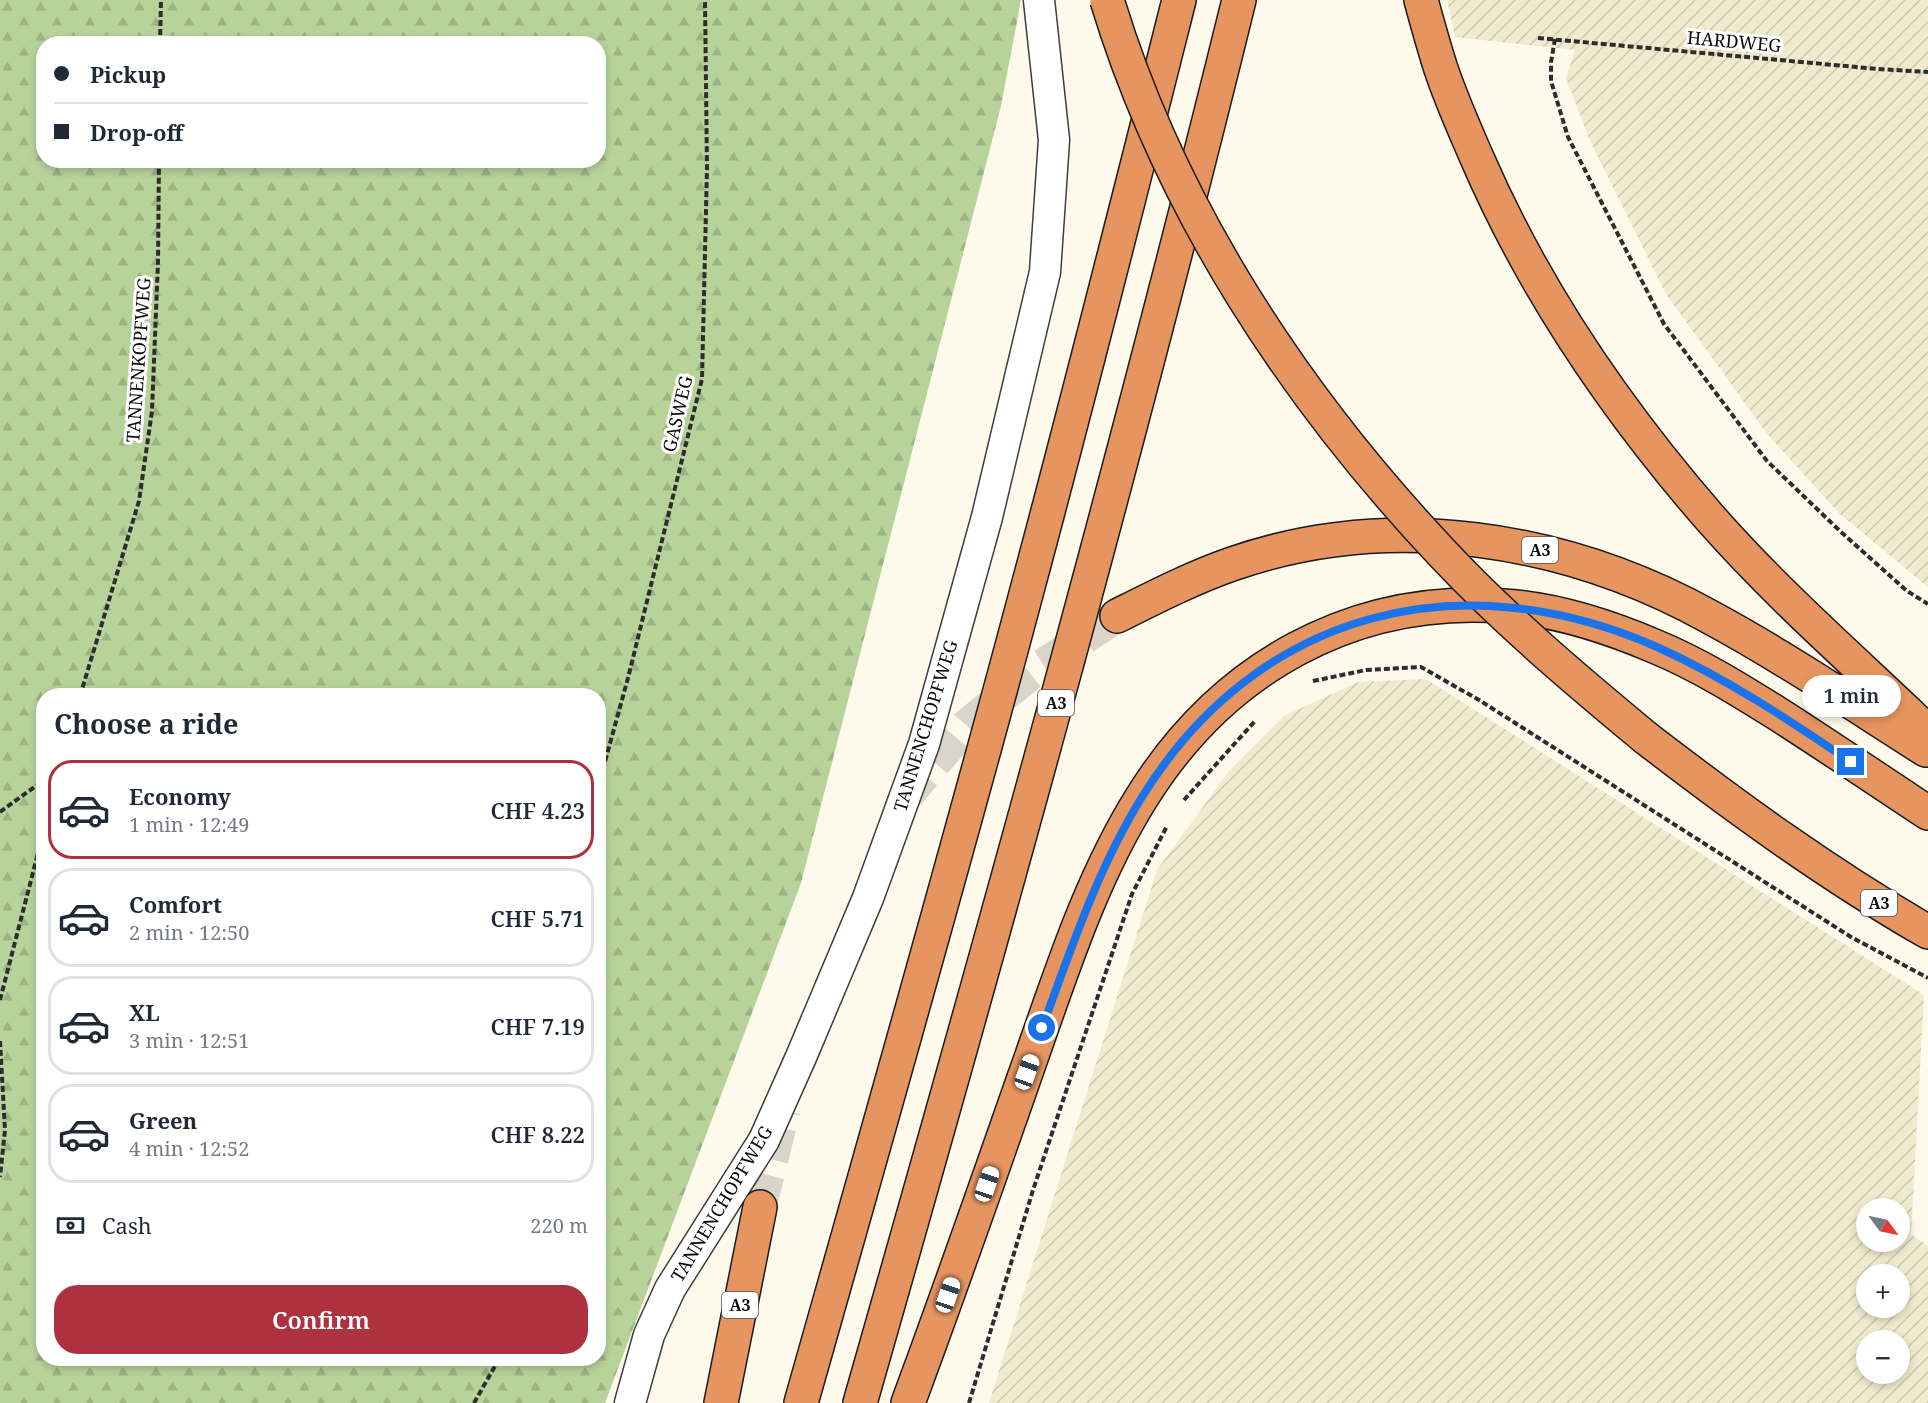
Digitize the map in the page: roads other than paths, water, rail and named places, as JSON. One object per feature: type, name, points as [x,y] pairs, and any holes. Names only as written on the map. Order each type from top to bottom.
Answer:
[{"type":"highway","name":"A3","points":[[1107,0],[1139,90],[1169,159],[1230,275],[1259,322],[1303,385],[1392,499],[1499,610],[1559,666],[1646,738],[1728,801],[1831,873],[1928,932]]},
{"type":"highway","points":[[801,1403],[1026,596],[1179,0]]},
{"type":"highway","name":"A3","points":[[860,1403],[970,1018],[1118,476],[1239,0]]},
{"type":"highway","points":[[1421,0],[1440,66],[1464,130],[1495,200],[1543,290],[1590,365],[1631,422],[1712,520],[1751,562],[1928,732]]},
{"type":"highway","name":"A3","points":[[1117,616],[1180,584],[1233,563],[1313,543],[1405,534],[1444,536],[1526,547],[1569,557],[1624,577],[1710,616],[1928,751]]},
{"type":"highway","points":[[908,1403],[1066,961],[1095,887],[1120,834],[1160,770],[1196,725],[1227,695],[1279,658],[1313,640],[1347,626],[1417,609],[1461,605],[1505,606],[1578,619],[1655,646],[1734,686],[1928,813]]},
{"type":"highway","name":"A3","points":[[721,1403],[760,1207]]},
{"type":"street","name":"TANNENCHOPFWEG","points":[[630,1403],[649,1335],[670,1289],[764,1140],[868,898],[924,744],[987,517],[1045,272],[1054,140],[1039,0]]},
{"type":"tunnel","points":[[903,800],[967,725],[1034,671],[1117,616]]},
{"type":"tunnel","points":[[760,1207],[784,1110]]}]
